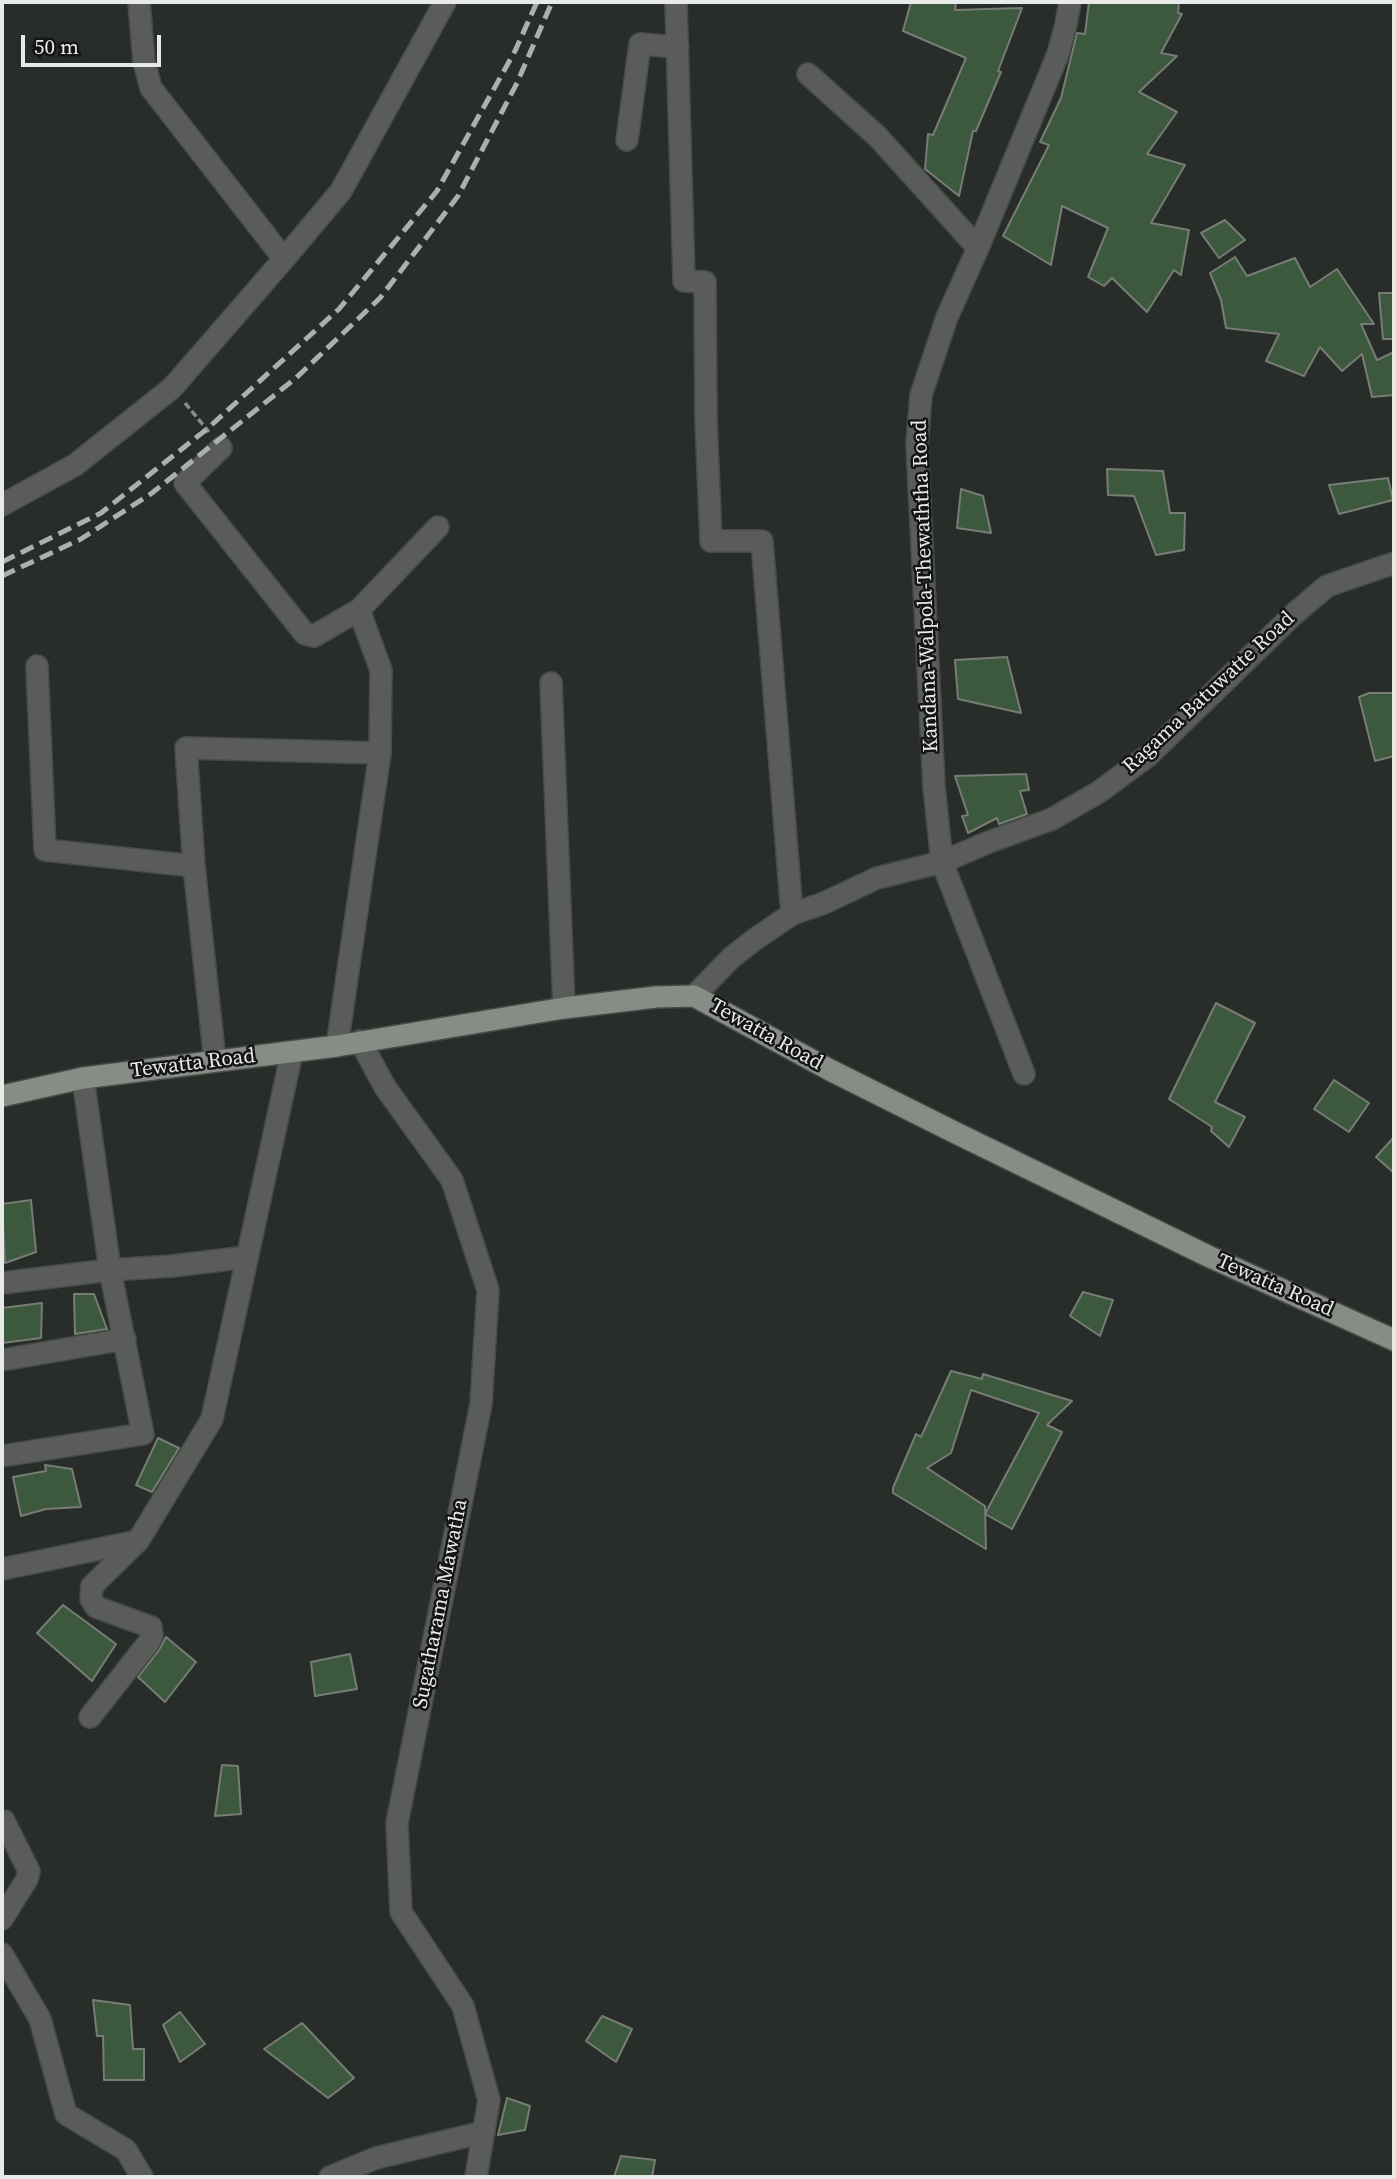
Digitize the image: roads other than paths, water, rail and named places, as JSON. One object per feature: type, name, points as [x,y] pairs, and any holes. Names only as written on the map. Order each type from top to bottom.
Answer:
[{"type":"main road","name":"Tewatta Road","points":[[2,1096],[83,1078],[337,1046],[564,1008],[656,997],[694,996],[830,1070],[968,1139],[1210,1257],[1394,1339]]},
{"type":"street","points":[[139,2],[144,62],[152,88],[284,259]]},
{"type":"street","points":[[2,505],[75,465],[172,388],[341,191],[445,2]]},
{"type":"street","points":[[676,2],[684,281],[705,282],[706,420],[711,541],[762,541],[792,914]]},
{"type":"street","name":"Kandana-Walpola-Thewaththa Road","points":[[1024,1074],[942,862],[934,786],[917,444],[921,395],[947,317],[1058,54],[1070,2]]},
{"type":"street","points":[[627,140],[640,44],[678,47]]},
{"type":"street","points":[[808,74],[878,137],[978,248]]},
{"type":"street","points":[[221,448],[185,483],[305,634],[314,636],[359,610],[438,527]]},
{"type":"street","name":"Ragama Batuwatte Road","points":[[694,996],[738,952],[792,914],[824,903],[877,878],[942,862],[1052,819],[1099,792],[1149,755],[1294,614],[1327,586],[1394,563]]},
{"type":"street","points":[[337,1046],[380,753],[382,670],[359,610]]},
{"type":"street","points":[[37,666],[45,850],[194,866]]},
{"type":"street","points":[[551,682],[564,1008]]},
{"type":"street","points":[[215,1061],[194,866],[186,748],[380,753]]},
{"type":"street","name":"Sugatharama Mawatha","points":[[360,1041],[385,1087],[452,1180],[488,1290],[481,1404],[397,1822],[401,1912],[463,2006],[489,2100],[477,2177]]},
{"type":"street","points":[[90,1717],[152,1635],[151,1627],[96,1607],[91,1599],[92,1586],[138,1541],[212,1419],[292,1052]]},
{"type":"street","points":[[2,1456],[143,1434],[110,1270],[83,1078]]},
{"type":"street","points":[[2,1283],[247,1257]]},
{"type":"street","points":[[2,1360],[125,1339]]},
{"type":"street","points":[[2,1569],[138,1541]]},
{"type":"street","points":[[2,1919],[27,1879],[29,1871],[5,1821]]},
{"type":"street","points":[[2,1954],[40,2019],[66,2114],[126,2150],[142,2177]]},
{"type":"street","points":[[330,2177],[376,2158],[484,2132]]},
{"type":"railway","points":[[2,562],[101,513],[207,429],[339,309],[437,191],[515,51],[537,2]]},
{"type":"railway","points":[[2,576],[81,539],[152,493],[296,378],[380,298],[458,196],[517,83],[552,2]]}]
